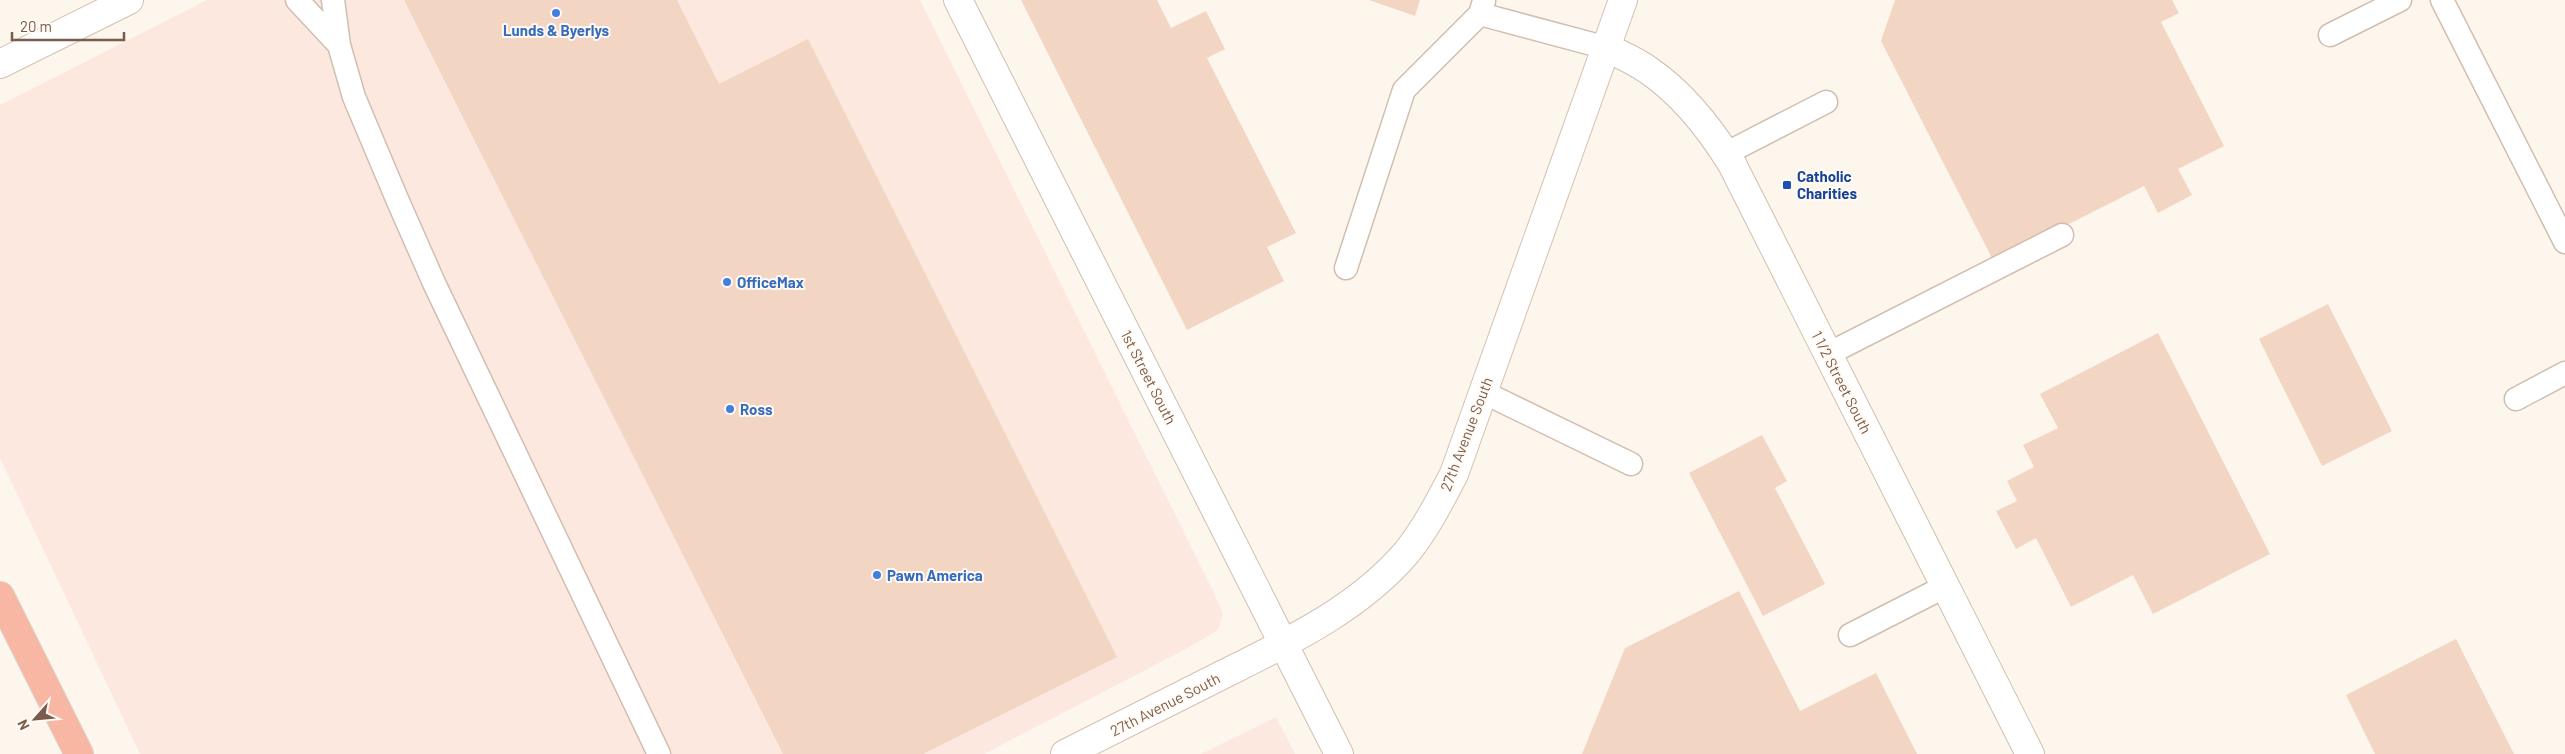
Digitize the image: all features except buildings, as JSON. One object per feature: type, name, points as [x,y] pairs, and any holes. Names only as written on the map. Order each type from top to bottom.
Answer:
[{"type":"highway","points":[[0,596],[79,754]]},
{"type":"street","name":"1st Street South","points":[[958,0],[1339,754]]},
{"type":"street","name":"27th Avenue South","points":[[1065,754],[1284,644],[1334,614],[1378,580],[1406,552],[1430,519],[1454,474],[1623,0]]},
{"type":"street","points":[[0,64],[125,2]]},
{"type":"street","name":"1 1/2 Street South","points":[[1607,48],[1648,70],[1676,94],[1726,154],[2030,754]]},
{"type":"lane","points":[[297,0],[339,45]]},
{"type":"lane","points":[[333,0],[339,45],[354,97],[434,283],[659,754]]},
{"type":"lane","points":[[2330,35],[2400,0]]},
{"type":"lane","points":[[2442,0],[2565,242]]},
{"type":"lane","points":[[1346,268],[1404,90],[1482,7],[1607,48]]},
{"type":"lane","points":[[1726,154],[1826,102]]},
{"type":"lane","points":[[1828,354],[2062,235]]},
{"type":"lane","points":[[2516,399],[2565,373]]},
{"type":"lane","points":[[1483,392],[1631,464]]},
{"type":"lane","points":[[1850,635],[1946,586]]},
{"type":"shaded area","points":[[207,0],[920,0],[1213,591],[1223,614],[1218,630],[1186,649],[984,754],[140,754],[0,458],[0,105]]},
{"type":"shaded area","points":[[1276,717],[1295,754],[1201,754]]},
{"type":"place","name":"Lunds & Byerlys","points":[[556,13]]},
{"type":"place","name":"Catholic Charities","points":[[1787,185]]},
{"type":"place","name":"OfficeMax","points":[[727,282]]},
{"type":"place","name":"Ross","points":[[730,409]]},
{"type":"place","name":"Pawn America","points":[[877,575]]}]
